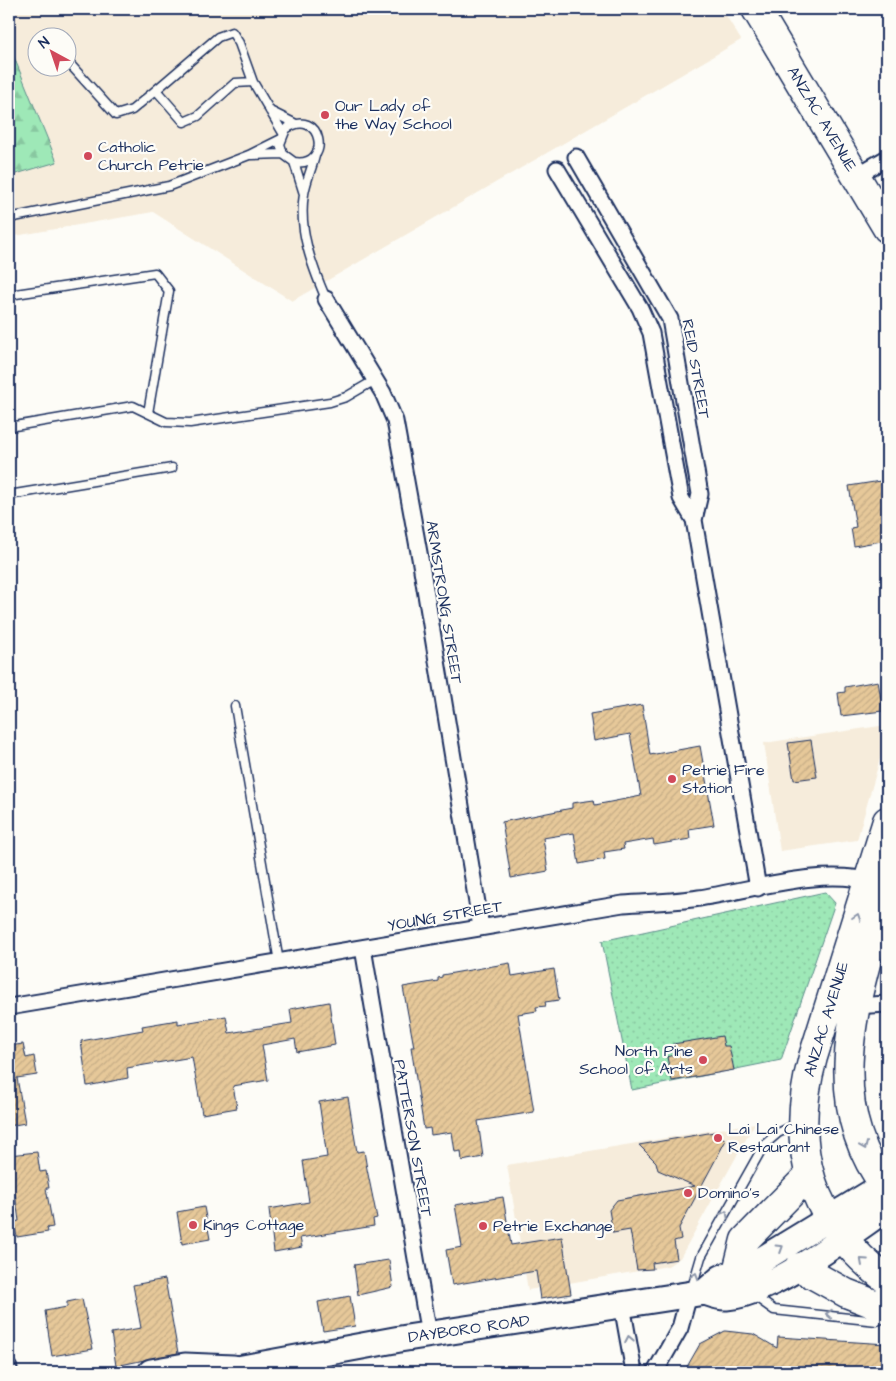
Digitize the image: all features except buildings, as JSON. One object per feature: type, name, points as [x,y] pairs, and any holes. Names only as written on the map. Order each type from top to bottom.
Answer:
[{"type":"highway","name":"ANZAC AVENUE","points":[[756,9],[887,228]]},
{"type":"highway","name":"ANZAC AVENUE","points":[[886,1194],[863,1143],[851,1103],[848,1044],[881,885],[887,821]]},
{"type":"highway","name":"ANZAC AVENUE","points":[[881,885],[809,1072],[805,1087],[802,1121],[810,1175],[836,1228],[860,1258],[887,1280]]},
{"type":"highway","points":[[743,1282],[745,1240],[810,1175]]},
{"type":"highway","points":[[799,1267],[846,1293],[887,1309]]},
{"type":"main road","name":"DAYBORO ROAD","points":[[743,1282],[836,1228],[886,1194]]},
{"type":"main road","name":"DAYBORO ROAD","points":[[151,1372],[184,1366],[227,1370],[429,1335],[697,1293],[721,1278],[743,1282],[799,1267],[836,1228]]},
{"type":"street","name":"REID STREET","points":[[576,157],[670,319],[700,494],[694,520]]},
{"type":"street","points":[[856,176],[887,158]]},
{"type":"street","name":"REID STREET","points":[[557,169],[652,333],[681,498],[694,520],[758,888]]},
{"type":"street","name":"ARMSTRONG STREET","points":[[326,299],[391,408],[395,421],[420,558],[480,927]]},
{"type":"street","name":"YOUNG STREET","points":[[9,1007],[622,904],[692,900],[827,876],[848,876],[881,885]]},
{"type":"street","name":"PATTERSON STREET","points":[[363,948],[429,1335]]},
{"type":"street","points":[[856,1006],[887,1004]]},
{"type":"street","points":[[655,1372],[697,1293]]},
{"type":"street","points":[[622,1305],[634,1372]]},
{"type":"lane","points":[[78,73],[116,115],[132,110],[218,37],[232,32],[239,44],[253,82],[282,136],[283,154]]},
{"type":"lane","points":[[156,90],[184,122],[198,116],[235,83],[253,82]]},
{"type":"lane","points":[[270,111],[296,124],[304,124],[315,130],[320,142],[304,194],[304,233],[313,268],[326,299]]},
{"type":"lane","points":[[9,218],[169,186],[249,155],[282,136],[296,124]]},
{"type":"lane","points":[[249,155],[283,154],[294,162],[306,162],[316,154]]},
{"type":"lane","points":[[294,162],[304,194]]},
{"type":"lane","points":[[9,296],[155,273],[170,291],[148,413]]},
{"type":"lane","points":[[9,427],[133,406],[166,422],[199,422],[330,402],[346,397],[375,380]]},
{"type":"lane","points":[[9,494],[172,468]]},
{"type":"lane","points":[[235,706],[278,962]]},
{"type":"lane","points":[[697,1293],[701,1257],[764,1145],[778,1133],[802,1121]]},
{"type":"lane","points":[[743,1282],[774,1310],[877,1320],[887,1317]]},
{"type":"shaded area","name":"Our Lady of the Way School","points":[[9,9],[722,9],[741,40],[292,301],[153,212],[9,237]]},
{"type":"shaded area","points":[[887,725],[887,734],[857,840],[780,851],[764,743]]},
{"type":"shaded area","points":[[755,1123],[680,1258],[668,1266],[528,1290],[507,1165]]},
{"type":"green space","points":[[9,45],[57,162],[9,176]]},
{"type":"green space","points":[[825,892],[835,903],[781,1060],[632,1090],[602,941]]},
{"type":"place","name":"Our Lady of the Way School","points":[[325,115]]},
{"type":"place","name":"Catholic Church Petrie","points":[[88,156]]},
{"type":"place","name":"Petrie Fire Station","points":[[672,779]]},
{"type":"place","name":"North Pine School of Arts","points":[[703,1060]]},
{"type":"place","name":"Lai Lai Chinese Restaurant","points":[[718,1138]]},
{"type":"place","name":"Domino's","points":[[688,1193]]},
{"type":"place","name":"Kings Cottage","points":[[193,1225]]},
{"type":"place","name":"Petrie Exchange","points":[[483,1226]]}]
